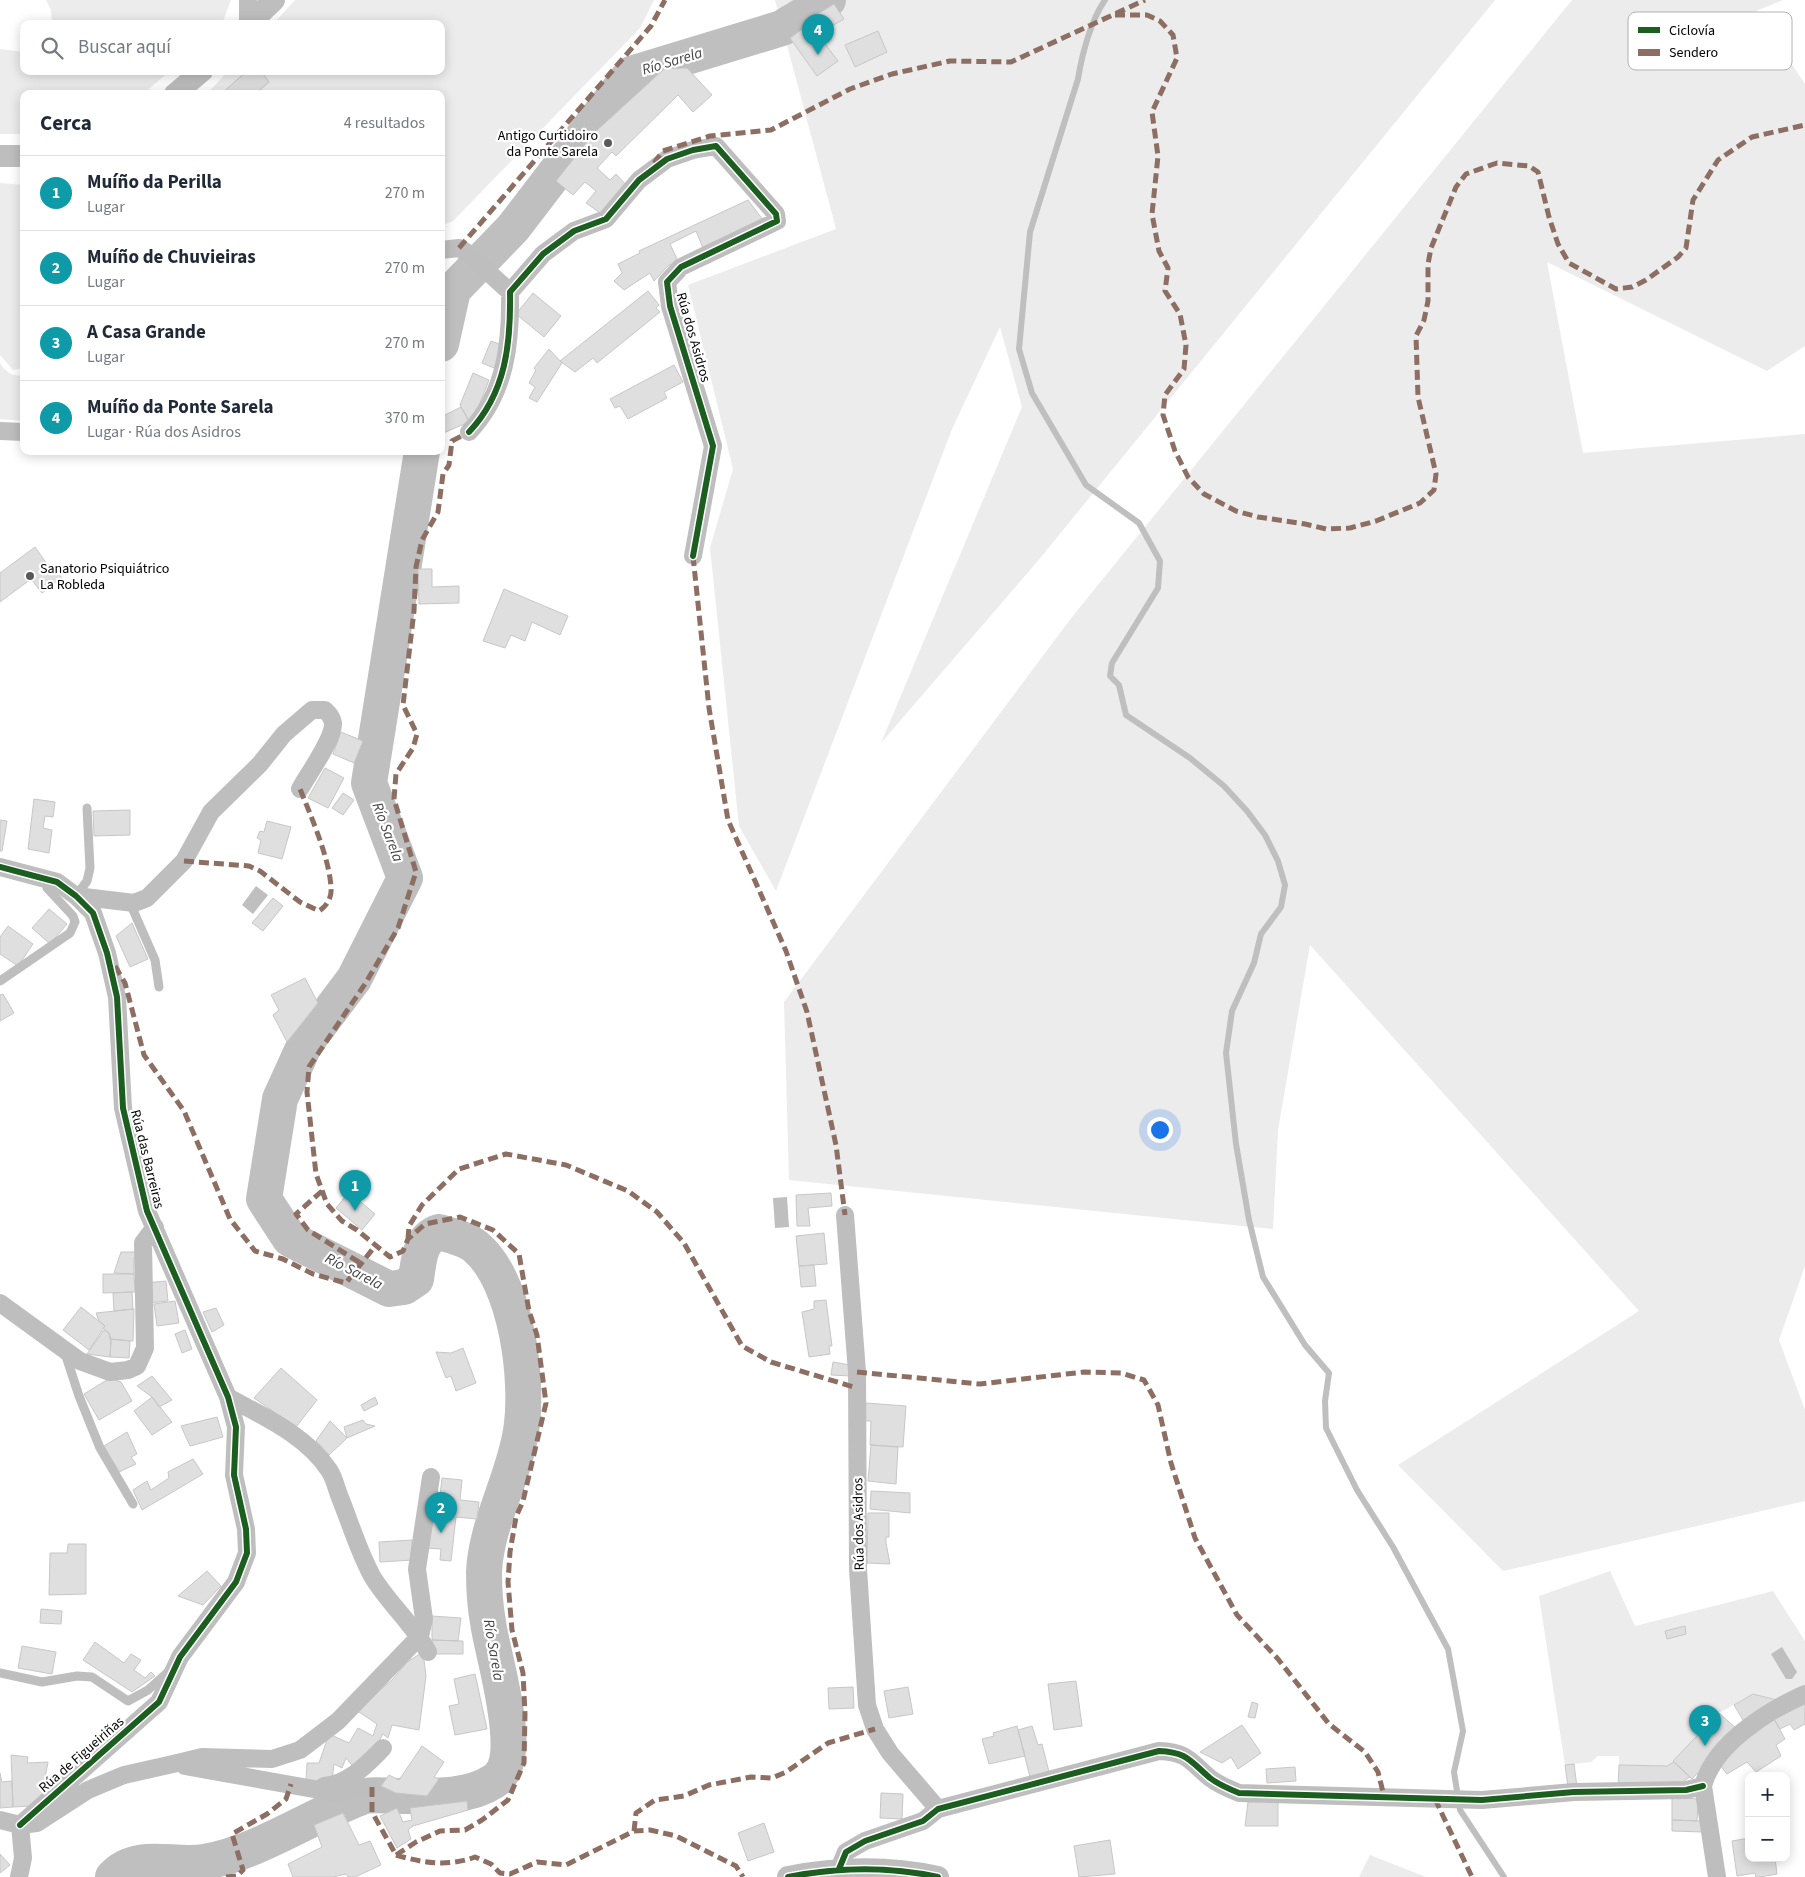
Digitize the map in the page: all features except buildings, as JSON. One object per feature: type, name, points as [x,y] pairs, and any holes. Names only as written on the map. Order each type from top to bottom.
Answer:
[{"type":"street","points":[[248,0],[248,20]]},
{"type":"street","points":[[252,20],[274,0]]},
{"type":"street","points":[[180,90],[197,75]]},
{"type":"street","name":"Rúa dos Asidros","points":[[506,289],[551,248],[574,232],[606,219],[639,180],[667,159],[693,150],[716,146],[776,214],[777,220],[681,266],[667,282],[670,306],[713,446],[693,556]]},
{"type":"street","points":[[0,156],[20,156]]},
{"type":"street","points":[[445,250],[459,248],[466,252],[506,289],[509,348],[503,370],[478,422],[469,432]]},
{"type":"street","points":[[0,431],[20,432]]},
{"type":"street","points":[[0,867],[46,878],[76,896],[130,903],[147,898],[184,861],[211,812],[260,764],[284,734],[312,710],[325,710],[331,716],[333,724],[331,732],[300,789]]},
{"type":"street","name":"Rúa das Barreiras","points":[[76,896],[93,913],[107,953],[117,997],[123,1108],[147,1211],[228,1397],[236,1427],[234,1475],[246,1528],[247,1552],[236,1582],[177,1664],[159,1702]]},
{"type":"street","name":"Rúa dos Asidros","points":[[845,1216],[856,1353],[858,1569],[867,1704],[875,1729],[890,1753],[938,1809]]},
{"type":"street","points":[[0,1303],[80,1361],[110,1372],[128,1370],[137,1366],[145,1348],[144,1243],[155,1227]]},
{"type":"street","points":[[228,1397],[300,1438],[330,1471],[351,1523],[360,1554],[378,1585],[407,1623],[420,1636],[428,1652]]},
{"type":"street","points":[[0,1820],[20,1825],[37,1823],[88,1790],[124,1775],[173,1764],[202,1758],[272,1759],[300,1750],[338,1721],[420,1636],[424,1619],[417,1568],[431,1477]]},
{"type":"street","points":[[1718,1877],[1703,1786],[1706,1775],[1716,1760],[1751,1724],[1782,1704],[1805,1694]]},
{"type":"street","name":"Rúa de Figueiriñas","points":[[20,1825],[159,1702]]},
{"type":"street","points":[[311,1787],[333,1785],[359,1772],[383,1748]]},
{"type":"street","points":[[839,1869],[846,1852],[852,1848],[865,1841],[923,1821],[938,1809],[1158,1751],[1175,1752],[1190,1759],[1211,1778],[1239,1793],[1472,1800],[1574,1792],[1686,1790],[1703,1786]]},
{"type":"street","points":[[173,1764],[311,1787],[336,1793],[372,1787]]},
{"type":"street","points":[[19,1877],[23,1858],[20,1825]]},
{"type":"street","points":[[788,1877],[839,1869],[883,1868],[938,1877]]},
{"type":"lane","points":[[76,896],[87,881],[90,868],[87,808]]},
{"type":"lane","points":[[0,981],[74,928],[73,916],[47,888],[46,878]]},
{"type":"lane","points":[[130,903],[154,960],[158,987]]},
{"type":"lane","points":[[64,1350],[79,1396],[100,1448],[133,1504]]},
{"type":"lane","points":[[0,1672],[42,1682],[77,1676],[92,1678],[128,1701],[148,1690],[177,1664]]},
{"type":"shaded area","points":[[46,0],[231,0],[224,20],[52,20],[51,10]]},
{"type":"shaded area","points":[[295,0],[654,0],[640,28],[453,221],[445,224],[445,90],[211,90],[224,75],[445,75],[445,20],[277,20]]},
{"type":"shaded area","points":[[775,0],[1495,0],[1037,562],[881,743],[1022,407],[1000,327],[952,429],[776,891],[739,826],[710,548],[733,469],[688,285],[836,229]]},
{"type":"shaded area","points":[[1572,0],[1783,0],[1757,12],[1628,12],[1628,70],[1792,70],[1792,65],[1805,84],[1805,346],[1767,371],[1547,262],[1583,453],[1805,434],[1805,1266],[1779,1340],[1805,1410],[1805,1501],[1503,1571],[1398,1465],[1639,1311],[1310,945],[1278,1130],[1273,1229],[789,1180],[784,1002],[1072,617]]},
{"type":"shaded area","points":[[0,49],[20,52],[20,75],[165,75],[148,90],[20,90],[20,134],[0,134]]},
{"type":"shaded area","points":[[0,183],[20,185],[20,369],[13,370],[0,355]]},
{"type":"shaded area","points":[[0,363],[10,374],[20,375],[20,421],[0,419]]},
{"type":"shaded area","points":[[256,886],[268,895],[253,914],[242,905]]},
{"type":"shaded area","points":[[787,1197],[789,1227],[775,1228],[773,1198]]},
{"type":"shaded area","points":[[1610,1571],[1635,1626],[1773,1591],[1805,1641],[1805,1688],[1781,1701],[1753,1694],[1719,1713],[1674,1762],[1667,1766],[1619,1765],[1619,1756],[1598,1756],[1591,1762],[1565,1765],[1539,1596]]},
{"type":"shaded area","points":[[1782,1647],[1797,1672],[1792,1679],[1786,1679],[1771,1654]]},
{"type":"shaded area","points":[[1370,1855],[1426,1877],[1359,1877]]},
{"type":"waterway","name":"Río Sarela","points":[[445,326],[453,290],[513,228],[631,74],[782,28],[828,0]]},
{"type":"waterway","points":[[1105,0],[1095,17],[1088,38],[1078,79],[1030,232],[1019,349],[1032,393],[1086,485],[1139,523],[1160,561],[1158,588],[1112,663],[1110,676],[1119,685],[1126,715],[1190,758],[1224,786],[1247,811],[1265,835],[1278,861],[1285,885],[1281,907],[1261,934],[1254,963],[1232,1011],[1226,1053],[1236,1144],[1249,1220],[1263,1277],[1305,1345],[1329,1373],[1325,1401],[1326,1428],[1357,1490],[1393,1547],[1448,1649],[1463,1731],[1454,1772],[1460,1810],[1504,1877]]},
{"type":"waterway","name":"Río Sarela","points":[[113,1877],[133,1864],[144,1862],[204,1862],[239,1853],[366,1796],[434,1796],[472,1791],[494,1781],[504,1770],[508,1752],[505,1706],[487,1616],[484,1578],[490,1536],[513,1466],[521,1431],[523,1410],[521,1360],[517,1333],[501,1283],[490,1263],[476,1247],[463,1240],[439,1232],[427,1240],[421,1251],[416,1279],[404,1287],[389,1289],[290,1239],[264,1199],[280,1099],[305,1044],[354,979],[405,878],[369,783],[421,455]]},
{"type":"marked path","points":[[459,248],[651,26],[665,0]]},
{"type":"marked path","points":[[654,163],[663,151],[710,136],[771,130],[850,89],[892,74],[950,61],[1011,62],[1145,0]]},
{"type":"marked path","points":[[1115,15],[1147,15],[1160,21],[1173,35],[1177,58],[1152,112],[1158,156],[1152,214],[1159,251],[1168,268],[1165,291],[1180,314],[1186,345],[1184,369],[1165,395],[1163,415],[1175,451],[1188,477],[1204,494],[1236,511],[1258,517],[1326,529],[1350,528],[1376,521],[1420,503],[1434,490],[1436,474],[1418,397],[1416,336],[1424,320],[1428,301],[1428,264],[1431,248],[1456,187],[1466,174],[1497,163],[1529,166],[1538,172],[1558,244],[1569,263],[1616,289],[1632,287],[1646,280],[1678,257],[1686,248],[1693,200],[1718,160],[1752,137],[1805,125]]},
{"type":"marked path","points":[[396,1855],[416,1842],[440,1831],[465,1830],[482,1820],[508,1800],[524,1763],[525,1714],[523,1673],[512,1630],[508,1582],[510,1552],[516,1517],[523,1501],[546,1403],[537,1335],[529,1311],[519,1254],[493,1230],[460,1217],[425,1224],[408,1239],[403,1251],[390,1257],[357,1230],[342,1221],[327,1204],[316,1174],[307,1092],[309,1067],[365,984],[398,928],[416,872],[394,799],[396,774],[413,748],[417,734],[403,705],[414,611],[416,567],[422,540],[438,512],[443,474],[449,465],[452,441],[469,432]]},
{"type":"marked path","points":[[693,556],[709,708],[728,820],[786,951],[807,1012],[836,1145],[845,1215]]},
{"type":"marked path","points":[[184,861],[249,866],[260,871],[300,902],[319,911],[330,898],[330,877],[319,838],[300,789]]},
{"type":"marked path","points":[[115,966],[125,983],[144,1055],[184,1111],[230,1219],[255,1251],[283,1259],[313,1274],[346,1283],[375,1246]]},
{"type":"marked path","points":[[408,1239],[409,1226],[422,1205],[459,1169],[506,1154],[566,1165],[628,1191],[657,1212],[684,1243],[742,1346],[771,1362],[857,1388]]},
{"type":"marked path","points":[[322,1191],[296,1214],[308,1230],[362,1264]]},
{"type":"marked path","points":[[857,1372],[980,1384],[1084,1372],[1121,1373],[1144,1380],[1158,1405],[1171,1463],[1195,1538],[1237,1615],[1278,1659],[1329,1724],[1365,1752],[1378,1772],[1384,1796]]},
{"type":"marked path","points":[[634,1831],[636,1813],[655,1800],[684,1796],[709,1785],[751,1777],[772,1778],[786,1772],[828,1743],[875,1729]]},
{"type":"marked path","points":[[226,1877],[237,1876],[243,1870],[232,1834],[267,1814],[286,1799],[291,1784]]},
{"type":"marked path","points":[[372,1787],[372,1812],[396,1855]]},
{"type":"marked path","points":[[1435,1799],[1472,1877]]},
{"type":"marked path","points":[[396,1855],[436,1863],[455,1862],[475,1857],[491,1864],[500,1873],[510,1874],[537,1862],[566,1865],[634,1831],[650,1830],[676,1836],[736,1866],[743,1877]]},
{"type":"cycle path","points":[[469,432],[491,401],[504,366],[509,330],[510,292],[543,254],[574,231],[606,219],[639,180],[667,159],[693,150],[716,146],[776,214],[777,221],[681,267],[667,282],[670,306],[713,446],[693,556]]},
{"type":"cycle path","points":[[0,867],[57,882],[76,896],[93,913],[107,953],[117,997],[123,1108],[147,1211],[228,1397],[236,1427],[234,1475],[246,1529],[247,1553],[236,1582],[180,1657],[159,1702],[20,1825]]},
{"type":"cycle path","points":[[839,1869],[846,1852],[865,1841],[923,1821],[938,1809],[1159,1751],[1176,1753],[1188,1758],[1213,1780],[1239,1793],[1482,1800],[1574,1792],[1686,1790],[1703,1786]]},
{"type":"cycle path","points":[[788,1877],[826,1871],[863,1869],[919,1873],[938,1877]]},
{"type":"place","name":"Muíño da Ponte Sarela","points":[[818,55]]},
{"type":"place","name":"Antigo Curtidoiro da Ponte Sarela","points":[[608,143]]},
{"type":"place","name":"Sanatorio Psiquiátrico La Robleda","points":[[30,576]]},
{"type":"place","name":"Muíño da Perilla","points":[[355,1211]]},
{"type":"place","name":"Muíño de Chuvieiras","points":[[441,1533]]},
{"type":"place","name":"A Casa Grande","points":[[1705,1746]]}]
